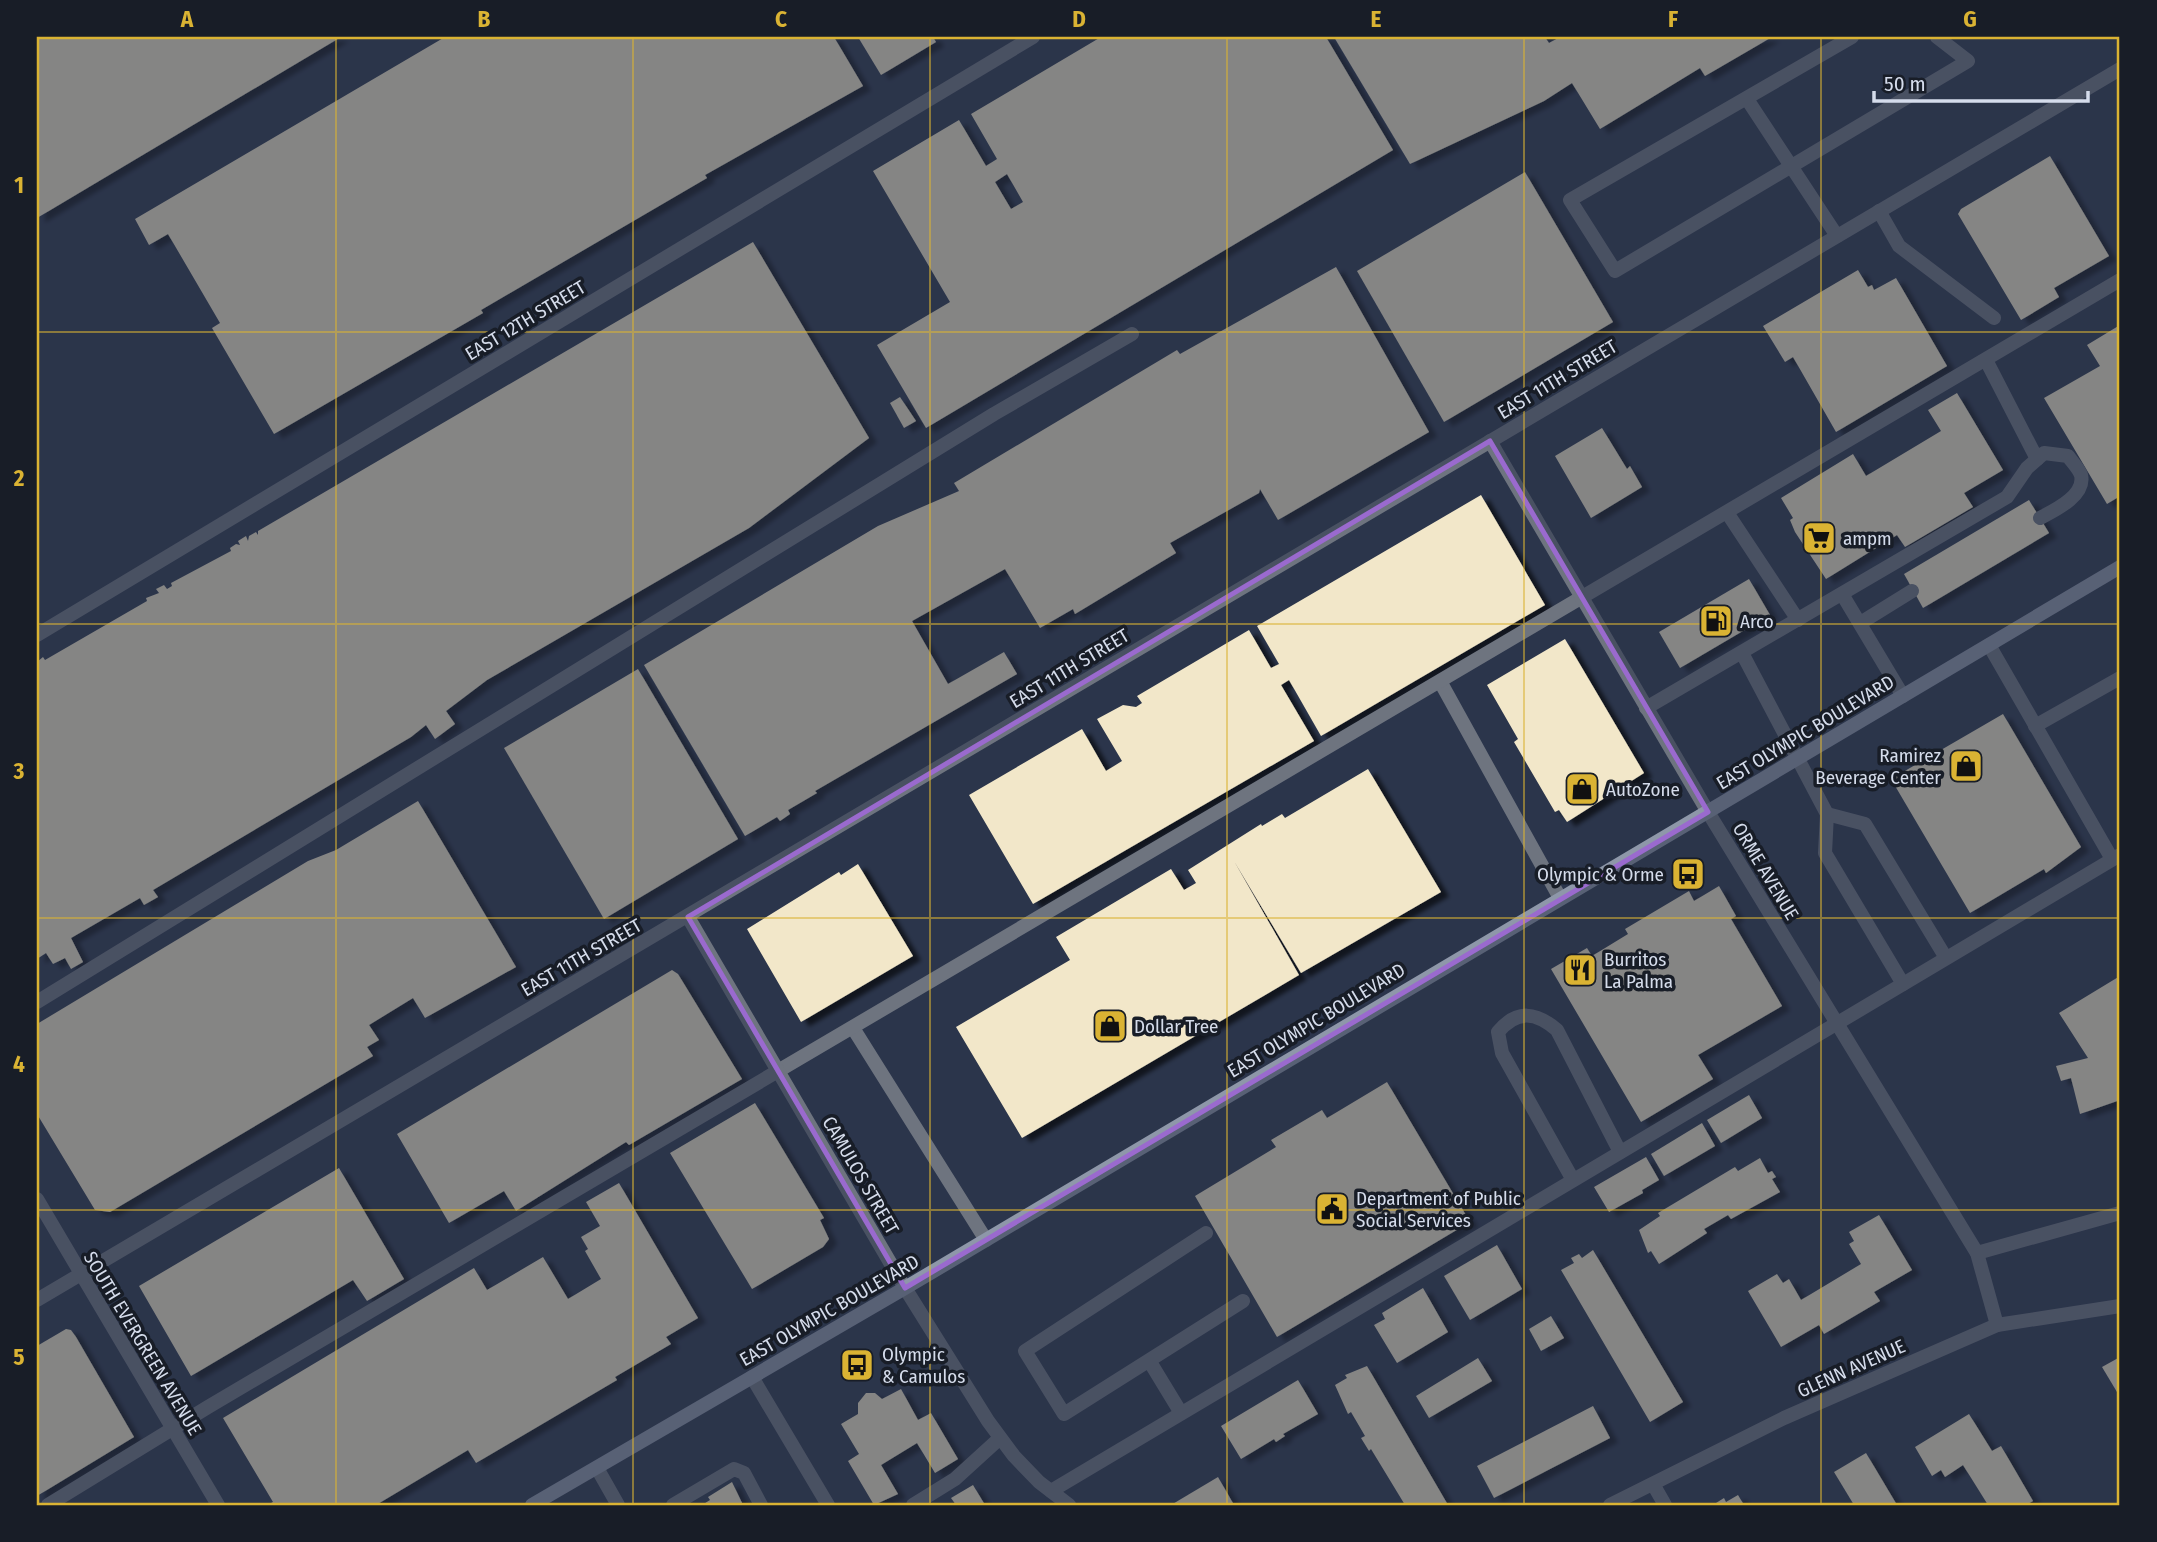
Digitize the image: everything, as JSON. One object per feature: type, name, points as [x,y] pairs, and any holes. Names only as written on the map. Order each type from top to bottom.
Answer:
[{"type":"main road","name":"EAST OLYMPIC BOULEVARD","points":[[532,1505],[905,1288],[2120,567]]},
{"type":"street","name":"EAST 12TH STREET","points":[[37,635],[1033,37]]},
{"type":"street","points":[[1852,37],[1570,200],[1615,271],[1968,61],[1937,37]]},
{"type":"street","name":"EAST 11TH STREET","points":[[37,1300],[2120,69]]},
{"type":"street","points":[[1747,99],[1837,236]]},
{"type":"street","points":[[1879,211],[1899,246],[1994,318]]},
{"type":"street","points":[[48,1505],[172,1429],[1728,514],[2120,280]]},
{"type":"street","points":[[37,1002],[984,421],[1132,334]]},
{"type":"street","points":[[1986,360],[2037,459]]},
{"type":"street","name":"ORME AVENUE","points":[[1490,441],[1708,812],[1977,1254],[1997,1325]]},
{"type":"street","points":[[1646,708],[2007,497],[2027,467],[2044,453],[2068,456],[2081,475],[2081,485],[2066,503],[2039,518]]},
{"type":"street","points":[[1728,514],[1798,620]]},
{"type":"street","points":[[1861,622],[1912,590]]},
{"type":"street","points":[[1842,594],[1903,695]]},
{"type":"street","points":[[1051,1491],[2116,857],[2035,726],[1989,645]]},
{"type":"street","points":[[1742,653],[1827,814],[1825,853],[1903,984]]},
{"type":"street","points":[[2035,726],[2120,678]]},
{"type":"street","points":[[1441,683],[1560,898]]},
{"type":"street","points":[[1827,814],[1865,824],[1946,958]]},
{"type":"street","name":"CAMULOS STREET","points":[[688,917],[905,1288],[1000,1438],[1014,1456],[1069,1505]]},
{"type":"street","points":[[1573,1180],[1502,1053],[1498,1032],[1517,1016],[1529,1014],[1544,1019],[1557,1030],[1619,1152]]},
{"type":"street","points":[[853,1028],[986,1240]]},
{"type":"street","name":"SOUTH EVERGREEN AVENUE","points":[[37,1199],[218,1505]]},
{"type":"street","points":[[1977,1254],[2120,1213]]},
{"type":"street","points":[[1206,1233],[1024,1351],[1064,1414],[1243,1301]]},
{"type":"street","name":"GLENN AVENUE","points":[[1610,1505],[1784,1418],[1997,1325],[2120,1306]]},
{"type":"street","points":[[1150,1362],[1181,1413]]},
{"type":"street","points":[[752,1377],[828,1505]]},
{"type":"street","points":[[913,1505],[955,1479],[1000,1438]]},
{"type":"street","points":[[597,1468],[618,1505]]},
{"type":"street","points":[[673,1505],[734,1469],[744,1473],[761,1505]]},
{"type":"street","points":[[1653,1484],[1665,1505]]},
{"type":"highlighted area","points":[[1490,441],[1708,812],[905,1288],[688,917]]},
{"type":"building","points":[[37,37],[341,37],[37,218]]},
{"type":"building","points":[[445,37],[834,37],[863,86],[705,175],[707,178],[481,310],[483,313],[274,434],[212,328],[220,323],[168,234],[149,245],[135,219]]},
{"type":"building","points":[[858,37],[933,37],[936,42],[881,75]]},
{"type":"building","points":[[1101,37],[1326,37],[1393,150],[926,428],[877,345],[950,302],[873,171],[959,120],[986,166],[997,159],[971,114]],"holes":[[[1007,174],[1023,202],[1011,209],[995,182]]]},
{"type":"building","points":[[1334,37],[1545,37],[1549,43],[1560,37],[1772,37],[1705,76],[1700,68],[1600,129],[1572,83],[1544,101],[1410,164]]},
{"type":"building","points":[[2050,156],[2109,256],[2054,288],[2059,297],[2021,320],[1958,214],[1961,209]]},
{"type":"building","points":[[1525,172],[1613,322],[1444,422],[1357,271]]},
{"type":"building","points":[[753,242],[869,438],[749,528],[487,680],[446,711],[455,724],[435,739],[426,725],[411,737],[153,890],[158,897],[144,905],[140,898],[71,938],[83,962],[71,969],[65,958],[53,964],[46,953],[37,959],[37,662],[43,657],[45,660],[147,601],[146,598],[159,593],[156,589],[164,585],[167,589],[172,586],[171,583],[231,551],[230,548],[236,544],[240,545],[238,541],[246,536],[248,541],[249,536],[256,532],[258,535],[258,531]]},
{"type":"building","points":[[1336,267],[1429,432],[1278,520],[1260,489],[1259,493],[1170,543],[1176,553],[1075,614],[1073,609],[1040,628],[1005,569],[912,621],[948,684],[1004,652],[1017,674],[815,791],[817,793],[788,810],[790,814],[780,821],[777,817],[745,836],[644,665],[878,526],[959,491],[954,483],[1177,350],[1180,354]]},
{"type":"building","points":[[1858,270],[1868,287],[1872,285],[1874,290],[1896,278],[1947,366],[1836,432],[1793,357],[1785,362],[1763,326]]},
{"type":"building","points":[[2120,325],[2120,496],[2107,504],[2044,398],[2100,366],[2087,345]]},
{"type":"building","points":[[1957,393],[2003,470],[1964,493],[1973,507],[1905,547],[1897,535],[1826,579],[1795,532],[1790,520],[1793,518],[1781,498],[1853,454],[1866,476],[1941,431],[1928,410]]},
{"type":"building","points":[[900,397],[916,421],[904,428],[890,403]]},
{"type":"building","points":[[1602,428],[1627,469],[1630,466],[1642,487],[1591,518],[1555,456]]},
{"type":"building","points":[[1481,495],[1545,605],[1321,736],[1289,680],[1281,685],[1314,741],[1033,904],[969,795],[1082,729],[1106,771],[1122,761],[1097,719],[1123,705],[1136,707],[1142,703],[1137,696],[1249,630],[1271,668],[1279,664],[1257,626]]},
{"type":"building","points":[[2029,500],[2049,533],[1923,608],[1904,574]]},
{"type":"building","points":[[1749,579],[1770,615],[1680,668],[1659,632]]},
{"type":"building","points":[[1565,639],[1644,773],[1567,822],[1559,810],[1555,812],[1514,742],[1518,739],[1487,685]]},
{"type":"building","points":[[638,669],[738,839],[604,919],[504,748]]},
{"type":"building","points":[[2003,714],[2081,847],[2046,873],[2044,869],[1970,913],[1891,779]]},
{"type":"building","points":[[1368,769],[1441,892],[1301,973],[1234,861],[1299,975],[1022,1138],[956,1027],[1070,960],[1056,937],[1171,869],[1184,890],[1196,883],[1188,870],[1261,824],[1262,826],[1282,814],[1285,818]]},
{"type":"building","points":[[418,801],[516,967],[425,1018],[413,998],[369,1025],[379,1040],[367,1047],[373,1056],[110,1212],[95,1210],[37,1114],[37,1024],[308,861],[336,850]]},
{"type":"building","points":[[858,864],[913,956],[801,1022],[747,929],[839,872],[841,875]]},
{"type":"building","points":[[1719,886],[1736,916],[1731,919],[1782,1006],[1698,1055],[1713,1079],[1641,1122],[1551,969],[1587,948],[1592,956],[1628,934],[1625,929],[1689,891],[1694,901]]},
{"type":"building","points":[[672,970],[678,974],[742,1079],[629,1145],[626,1142],[516,1211],[504,1191],[449,1223],[397,1134]]},
{"type":"building","points":[[2120,976],[2120,1100],[2080,1114],[2071,1078],[2061,1081],[2056,1066],[2088,1058],[2059,1013]]},
{"type":"building","name":"Department of Public Social Services","points":[[1387,1082],[1470,1222],[1277,1337],[1195,1196],[1276,1147],[1271,1140],[1322,1110],[1327,1118]]},
{"type":"building","points":[[1749,1095],[1762,1118],[1721,1143],[1707,1120]]},
{"type":"building","points":[[755,1103],[824,1218],[820,1220],[829,1239],[823,1247],[752,1289],[670,1153]]},
{"type":"building","points":[[1702,1123],[1715,1146],[1664,1176],[1651,1154]]},
{"type":"building","points":[[1646,1157],[1659,1180],[1642,1190],[1643,1193],[1609,1212],[1594,1187]]},
{"type":"building","points":[[1760,1158],[1768,1173],[1772,1171],[1776,1177],[1772,1179],[1780,1192],[1731,1219],[1728,1215],[1704,1229],[1707,1233],[1659,1264],[1651,1251],[1648,1253],[1639,1230],[1660,1216],[1658,1213],[1735,1167],[1738,1171]]},
{"type":"building","points":[[339,1168],[404,1279],[367,1301],[353,1280],[191,1376],[139,1286]]},
{"type":"building","points":[[619,1183],[698,1318],[666,1337],[671,1344],[615,1377],[617,1380],[476,1463],[468,1450],[376,1505],[267,1505],[273,1502],[223,1418],[474,1268],[487,1290],[543,1257],[568,1299],[601,1279],[585,1251],[588,1249],[581,1237],[600,1226],[586,1202]]},
{"type":"building","points":[[1879,1215],[1912,1270],[1874,1292],[1880,1301],[1824,1334],[1819,1325],[1781,1347],[1748,1291],[1777,1274],[1783,1283],[1789,1279],[1801,1300],[1861,1264],[1849,1244],[1854,1241],[1849,1232]]},
{"type":"building","points":[[1497,1245],[1522,1289],[1470,1320],[1444,1276]]},
{"type":"building","points":[[1593,1250],[1683,1402],[1650,1422],[1561,1270],[1574,1263],[1571,1258],[1579,1254],[1582,1258]]},
{"type":"building","points":[[1423,1288],[1448,1332],[1397,1363],[1374,1325],[1385,1319],[1382,1313]]},
{"type":"building","points":[[1551,1316],[1564,1338],[1541,1351],[1529,1329]]},
{"type":"building","points":[[66,1329],[71,1330],[76,1337],[134,1437],[37,1496],[37,1346]]},
{"type":"building","points":[[2120,1357],[2120,1397],[2102,1367]]},
{"type":"building","points":[[1478,1358],[1492,1381],[1429,1418],[1416,1396]]},
{"type":"building","points":[[1367,1366],[1448,1505],[1405,1505],[1371,1449],[1369,1451],[1361,1438],[1365,1436],[1351,1412],[1348,1414],[1335,1385],[1347,1378],[1345,1375]]},
{"type":"building","points":[[1298,1380],[1318,1414],[1283,1434],[1285,1436],[1276,1442],[1274,1439],[1241,1459],[1221,1426]]},
{"type":"building","points":[[901,1389],[918,1420],[931,1413],[958,1459],[935,1473],[917,1443],[881,1465],[898,1494],[874,1505],[848,1461],[859,1454],[841,1424],[858,1414],[858,1403],[866,1393],[875,1393],[882,1399]]},
{"type":"building","points":[[1593,1406],[1610,1438],[1494,1498],[1477,1466]]},
{"type":"building","points":[[1969,1414],[1992,1451],[2001,1446],[2033,1501],[2026,1505],[1988,1505],[1963,1465],[1945,1477],[1941,1470],[1932,1476],[1915,1447]]},
{"type":"building","points":[[1866,1453],[1897,1505],[1854,1505],[1834,1472]]},
{"type":"building","points":[[1218,1477],[1234,1505],[1171,1505]]},
{"type":"building","points":[[732,1482],[743,1505],[702,1505],[710,1500],[708,1497]]},
{"type":"building","points":[[973,1485],[985,1505],[956,1505],[951,1498]]},
{"type":"building","points":[[1738,1495],[1744,1505],[1716,1503],[1724,1498],[1726,1502]]},
{"type":"place","name":"ampm","points":[[1819,538]]},
{"type":"place","name":"Arco","points":[[1716,621]]},
{"type":"place","name":"Ramirez Beverage Center","points":[[1966,766]]},
{"type":"place","name":"AutoZone","points":[[1582,789]]},
{"type":"place","name":"Olympic & Orme","points":[[1688,874]]},
{"type":"place","name":"Burritos La Palma","points":[[1580,970]]},
{"type":"place","name":"Dollar Tree","points":[[1110,1026]]},
{"type":"place","name":"Department of Public Social Services","points":[[1332,1209]]},
{"type":"place","name":"Olympic & Camulos","points":[[857,1365]]}]
